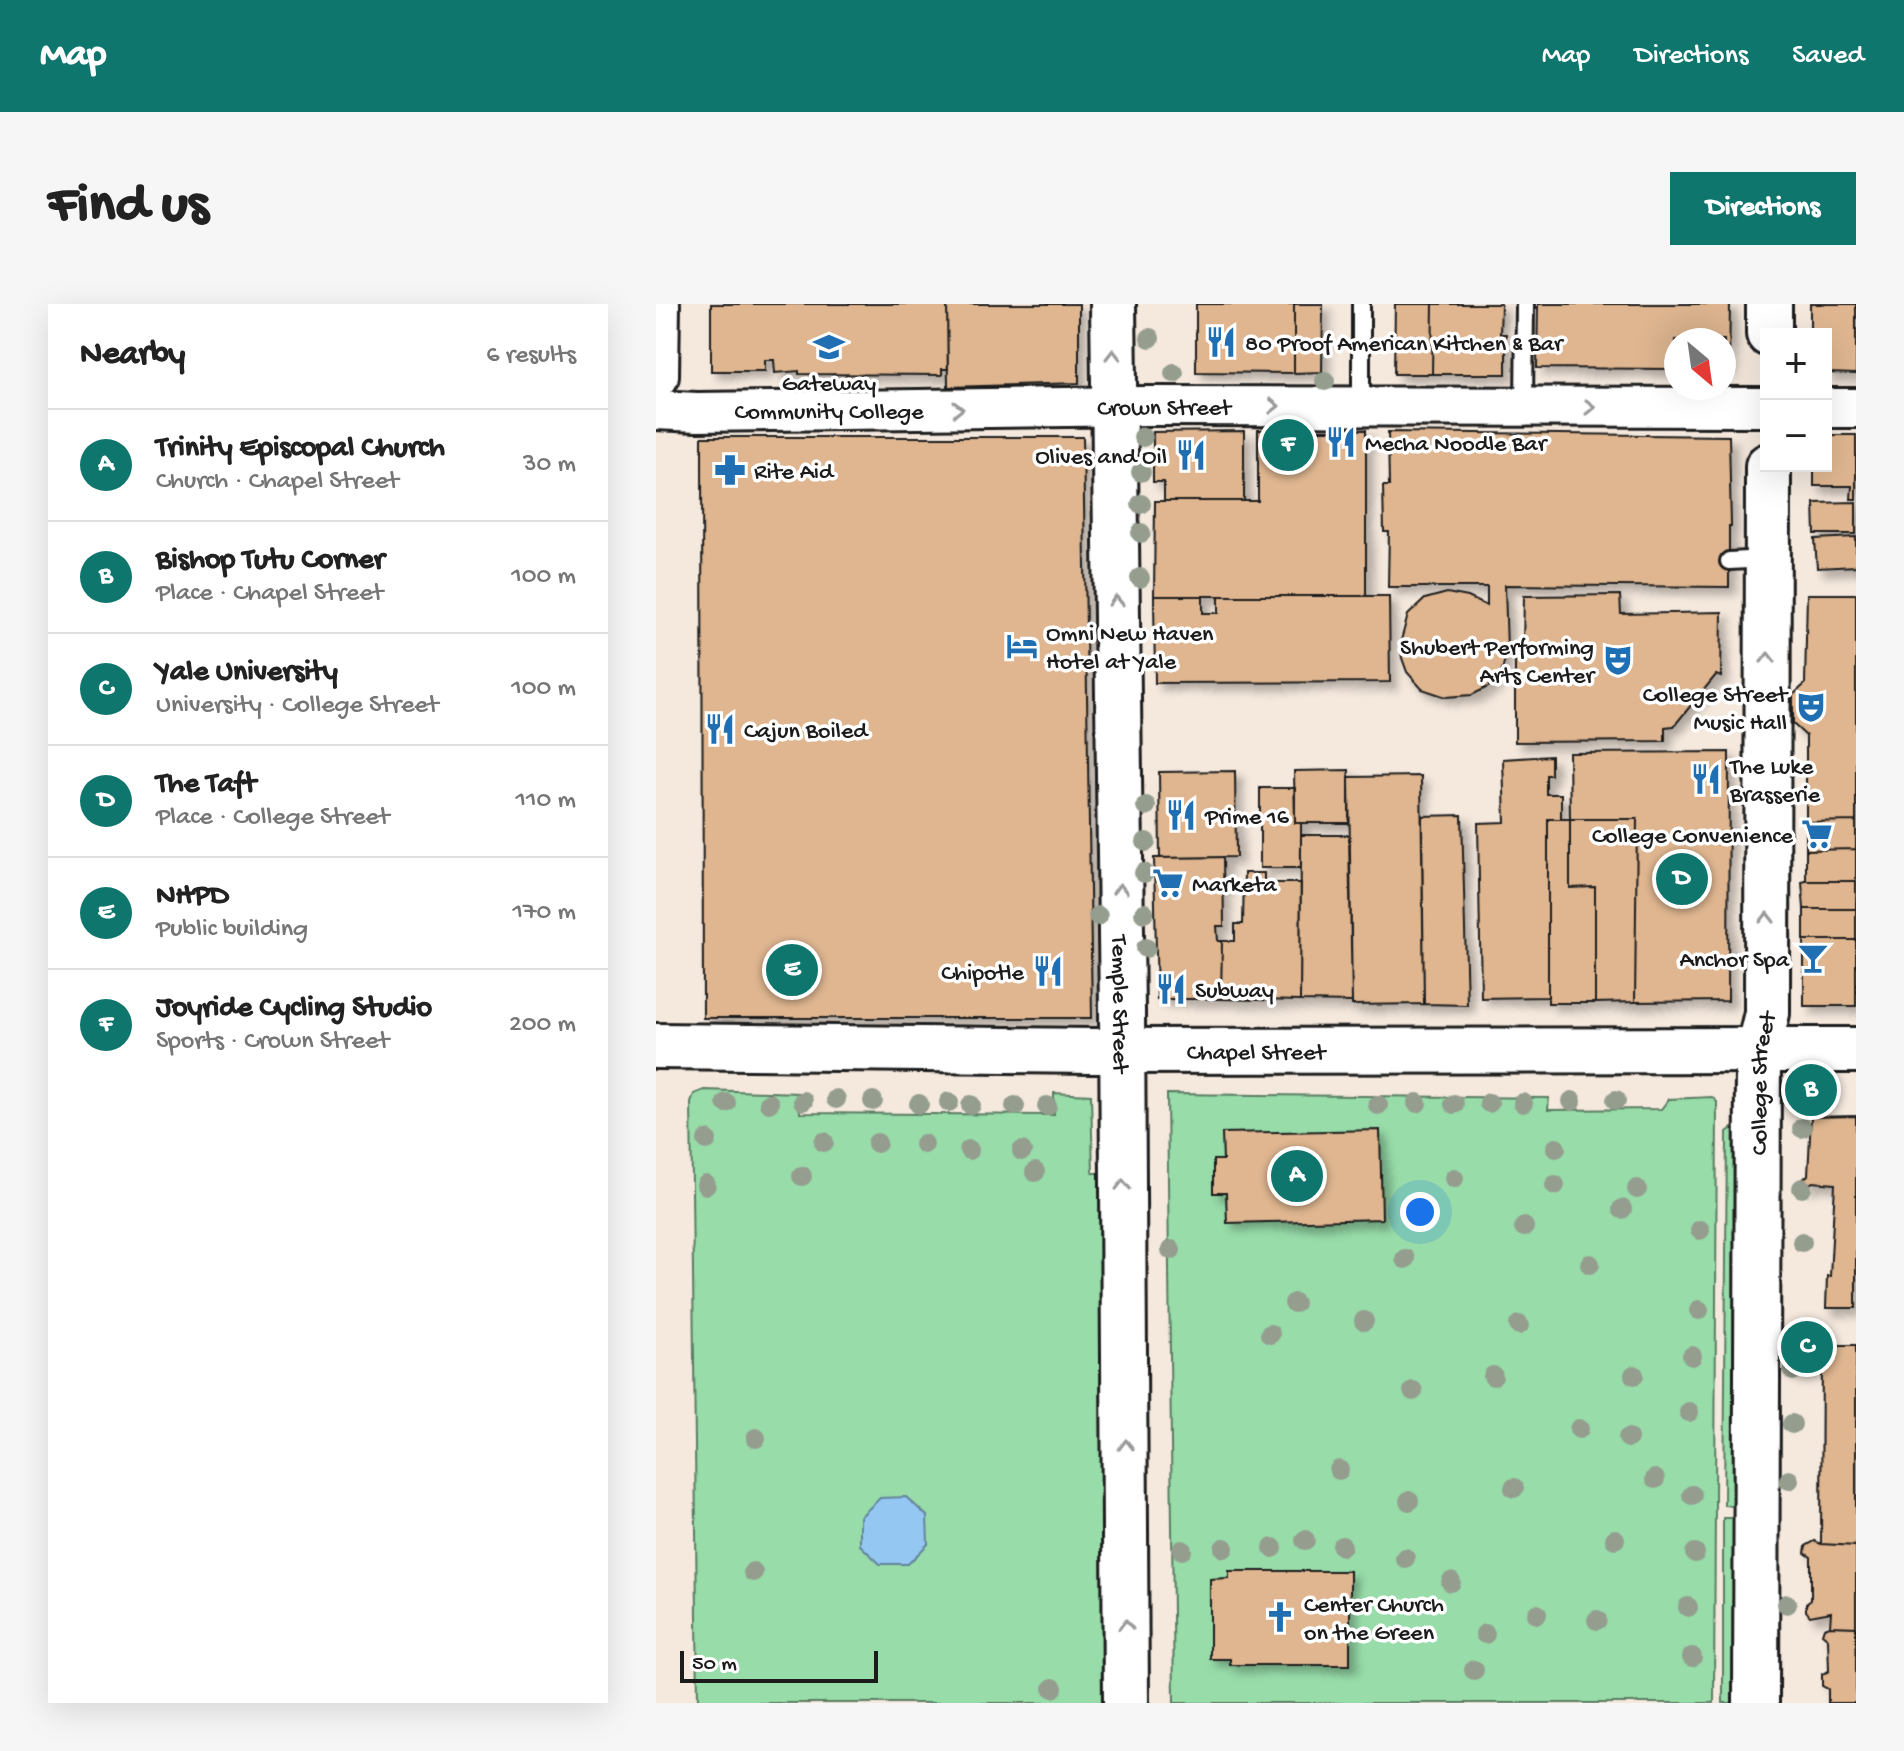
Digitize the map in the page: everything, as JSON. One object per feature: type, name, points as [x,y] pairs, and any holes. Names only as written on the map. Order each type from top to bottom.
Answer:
[{"type":"main road","points":[[656,376],[657,304]]},
{"type":"main road","name":"Temple Street","points":[[1113,304],[1126,1703]]},
{"type":"main road","points":[[1769,304],[1769,328]]},
{"type":"main road","name":"College Street","points":[[1756,1703],[1758,1051],[1767,1013],[1748,560],[1767,472]]},
{"type":"main road","name":"Chapel Street","points":[[656,1046],[1122,1051],[1856,1050]]},
{"type":"street","name":"Crown Street","points":[[656,410],[1113,406],[1760,407]]},
{"type":"street","points":[[1832,408],[1856,408]]},
{"type":"lane","points":[[1361,304],[1361,407]]},
{"type":"lane","points":[[1524,407],[1525,304]]},
{"type":"green space","points":[[704,1090],[799,1093],[800,1113],[1054,1115],[1054,1093],[1091,1095],[1093,1173],[1106,1173],[1109,1703],[698,1703],[691,1102],[694,1094]]},
{"type":"green space","points":[[1167,1094],[1549,1098],[1548,1110],[1661,1109],[1669,1099],[1712,1097],[1717,1102],[1714,1703],[1174,1703]]},
{"type":"green space","points":[[1736,1125],[1733,1506],[1724,1505],[1727,1132]]},
{"type":"green space","points":[[1723,1518],[1734,1518],[1733,1703],[1723,1703]]},
{"type":"water","points":[[906,1497],[927,1516],[928,1544],[908,1564],[880,1564],[860,1545],[860,1517],[880,1498]]},
{"type":"building","name":"Gateway Community College","points":[[711,304],[947,304],[948,369],[942,369],[942,375],[775,373],[774,360],[765,360],[765,371],[711,371]]},
{"type":"building","points":[[947,304],[1079,304],[1079,383],[948,387]]},
{"type":"building","points":[[1196,304],[1294,304],[1294,373],[1196,372]]},
{"type":"building","points":[[1294,304],[1323,304],[1322,372],[1294,373]]},
{"type":"building","points":[[1395,304],[1433,304],[1432,374],[1394,374]]},
{"type":"building","points":[[1433,304],[1501,304],[1500,334],[1506,334],[1506,374],[1432,374]]},
{"type":"building","points":[[1538,304],[1730,304],[1730,328],[1664,328],[1664,369],[1537,368]]},
{"type":"building","points":[[1810,304],[1856,304],[1856,374],[1832,373],[1832,328],[1810,328]]},
{"type":"building","points":[[1258,430],[1366,430],[1366,596],[1154,596],[1155,501],[1258,501]]},
{"type":"building","points":[[1244,431],[1244,501],[1164,501],[1164,482],[1153,482],[1153,432]]},
{"type":"building","points":[[1388,432],[1729,436],[1729,587],[1505,585],[1507,650],[1502,671],[1490,686],[1472,695],[1446,697],[1422,689],[1407,672],[1402,658],[1400,644],[1408,615],[1425,599],[1447,593],[1468,597],[1487,606],[1487,587],[1388,587],[1389,532],[1384,532],[1383,486],[1389,486]]},
{"type":"building","points":[[1832,435],[1856,435],[1856,499],[1851,499],[1852,486],[1814,486],[1814,472],[1832,472]]},
{"type":"building","points":[[702,437],[1083,437],[1092,1018],[703,1018]]},
{"type":"building","points":[[1856,502],[1856,534],[1815,534],[1814,503]]},
{"type":"building","points":[[1856,537],[1856,566],[1817,568],[1815,539]]},
{"type":"building","points":[[1807,594],[1856,594],[1856,821],[1806,822],[1806,736],[1793,724],[1793,695],[1805,684]]},
{"type":"building","name":"Shubert Performing Arts Center","points":[[1620,595],[1621,614],[1722,612],[1721,677],[1716,675],[1674,726],[1665,727],[1665,741],[1515,742],[1515,647],[1523,646],[1524,596]]},
{"type":"building","points":[[1154,596],[1203,596],[1203,613],[1219,613],[1219,596],[1389,596],[1390,682],[1155,683]]},
{"type":"building","points":[[1729,752],[1728,1001],[1635,1002],[1637,819],[1570,819],[1569,753]]},
{"type":"building","points":[[1551,756],[1551,775],[1546,775],[1546,794],[1561,794],[1561,819],[1548,819],[1548,997],[1481,998],[1478,823],[1505,822],[1503,759]]},
{"type":"building","points":[[1349,770],[1349,823],[1295,823],[1294,771]]},
{"type":"building","points":[[1235,771],[1236,857],[1160,858],[1159,772]]},
{"type":"building","points":[[1421,776],[1424,1004],[1352,1005],[1349,777]]},
{"type":"building","points":[[1260,788],[1295,788],[1295,823],[1301,823],[1301,868],[1260,868]]},
{"type":"building","points":[[1462,815],[1467,1005],[1424,1004],[1422,816]]},
{"type":"building","points":[[1548,819],[1570,819],[1570,888],[1595,887],[1595,1003],[1548,1003]]},
{"type":"building","points":[[1570,819],[1637,819],[1635,1002],[1595,1003],[1595,887],[1570,888]]},
{"type":"building","points":[[1856,821],[1856,849],[1806,850],[1806,822]]},
{"type":"building","points":[[1301,835],[1349,835],[1352,1002],[1300,1001]]},
{"type":"building","points":[[1856,849],[1856,881],[1806,881],[1806,850]]},
{"type":"building","points":[[1223,857],[1224,926],[1217,926],[1218,941],[1222,941],[1221,999],[1157,999],[1154,858]]},
{"type":"building","points":[[1244,873],[1264,873],[1264,883],[1301,883],[1300,1001],[1221,999],[1222,941],[1235,941],[1235,924],[1243,924]]},
{"type":"building","points":[[1856,881],[1856,909],[1804,909],[1802,882]]},
{"type":"building","points":[[1804,909],[1856,909],[1856,940],[1804,940]]},
{"type":"building","points":[[1804,940],[1856,940],[1856,1006],[1804,1006]]},
{"type":"building","points":[[1856,1116],[1856,1308],[1826,1308],[1835,1184],[1813,1182],[1805,1186],[1801,1181],[1808,1175],[1811,1117]]},
{"type":"building","points":[[1380,1130],[1382,1219],[1227,1223],[1226,1193],[1213,1193],[1213,1160],[1223,1160],[1222,1133]]},
{"type":"building","points":[[1822,1345],[1856,1345],[1856,1546],[1821,1544]]},
{"type":"building","points":[[1815,1541],[1856,1546],[1856,1627],[1830,1626],[1831,1612],[1810,1616],[1806,1611],[1806,1604],[1811,1600],[1811,1557],[1805,1553],[1806,1546]]},
{"type":"building","name":"Center Church on the Green","points":[[1229,1571],[1350,1571],[1350,1665],[1230,1665],[1230,1659],[1210,1659],[1210,1579],[1229,1578]]},
{"type":"building","points":[[1856,1627],[1856,1703],[1828,1703],[1828,1689],[1822,1686],[1822,1674],[1829,1671],[1828,1639],[1822,1634],[1824,1628]]},
{"type":"place","name":"80 Proof American Kitchen & Bar","points":[[1221,342]]},
{"type":"place","name":"Gateway Community College","points":[[829,347]]},
{"type":"place","name":"Mecha Noodle Bar","points":[[1341,442]]},
{"type":"place","name":"Joyride Cycling Studio","points":[[1288,445]]},
{"type":"place","name":"Olives and Oil","points":[[1191,455]]},
{"type":"place","name":"Rite Aid","points":[[730,470]]},
{"type":"place","name":"Omni New Haven Hotel at Yale","points":[[1022,646]]},
{"type":"place","name":"Shubert Performing Arts Center","points":[[1618,660]]},
{"type":"place","name":"College Street Music Hall","points":[[1811,707]]},
{"type":"place","name":"Cajun Boiled","points":[[720,729]]},
{"type":"place","name":"The Luke Brasserie","points":[[1706,779]]},
{"type":"place","name":"Prime 16","points":[[1181,815]]},
{"type":"place","name":"College Convenience","points":[[1817,834]]},
{"type":"place","name":"The Taft","points":[[1682,879]]},
{"type":"place","name":"Marketa","points":[[1168,883]]},
{"type":"place","name":"Anchor Spa","points":[[1813,958]]},
{"type":"place","name":"NHPD","points":[[792,970]]},
{"type":"place","name":"Chipotle","points":[[1048,971]]},
{"type":"place","name":"Subway","points":[[1171,989]]},
{"type":"place","name":"Bishop Tutu Corner","points":[[1811,1090]]},
{"type":"place","name":"Trinity Episcopal Church","points":[[1297,1176]]},
{"type":"place","name":"Yale University","points":[[1807,1347]]},
{"type":"place","name":"Center Church on the Green","points":[[1280,1617]]}]
